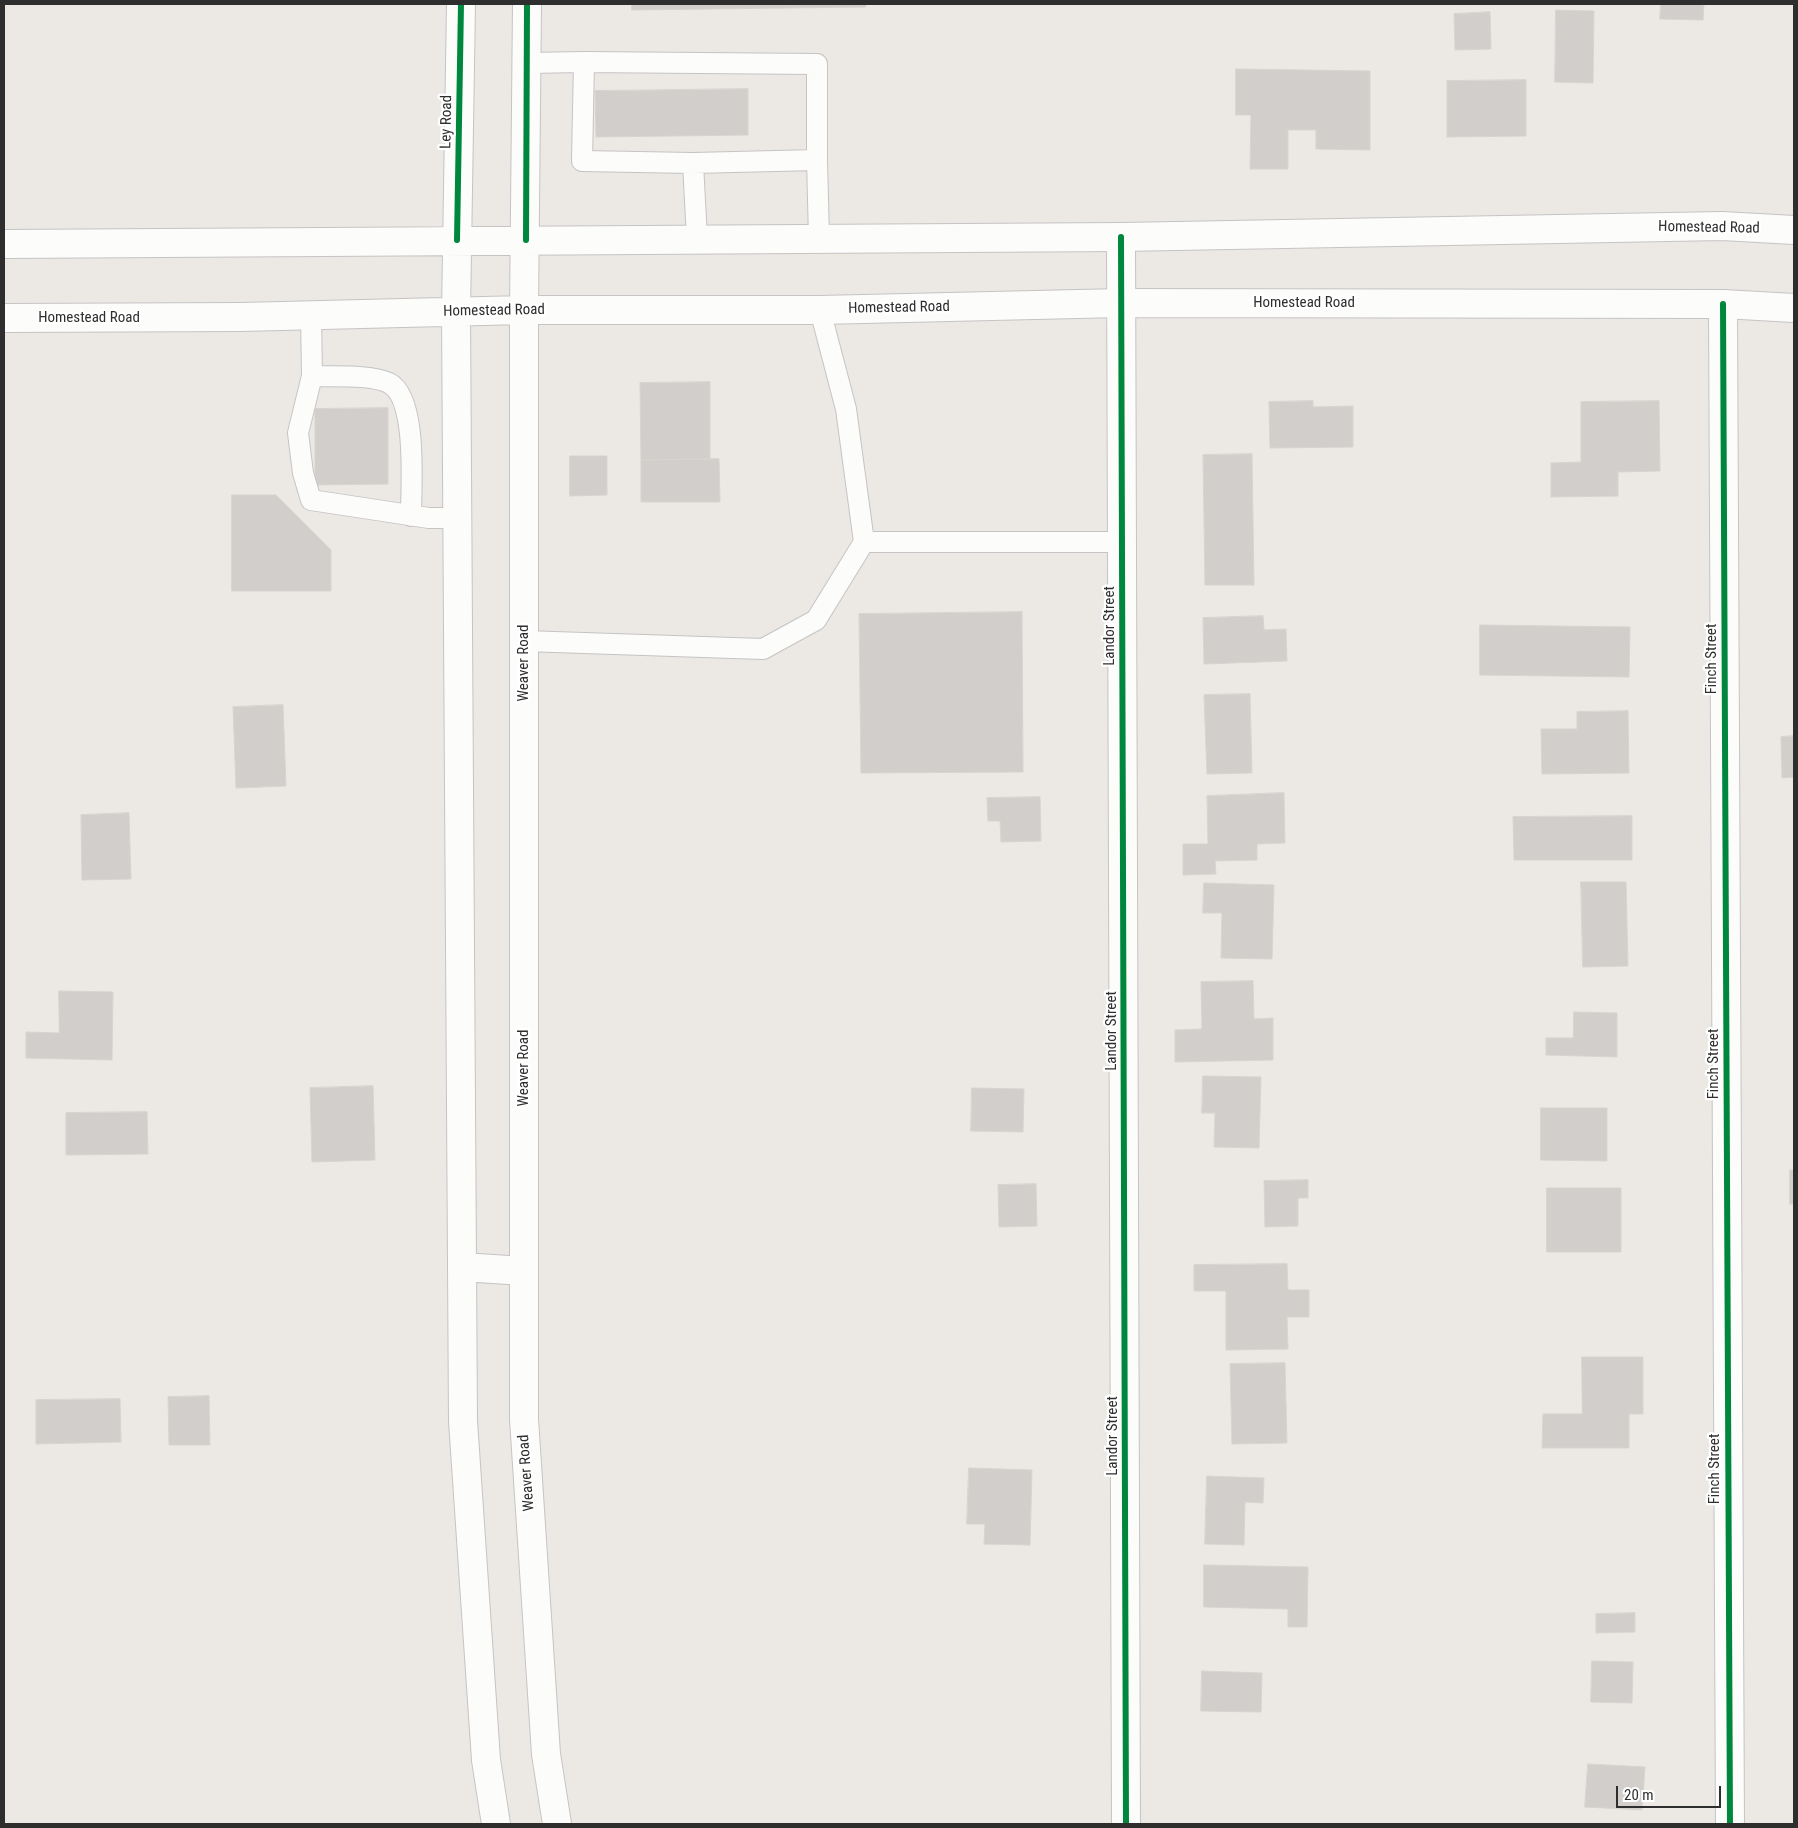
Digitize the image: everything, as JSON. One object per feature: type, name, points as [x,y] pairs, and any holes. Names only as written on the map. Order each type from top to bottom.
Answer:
[{"type":"main road","name":"Ley Road","points":[[456,312],[461,4]]},
{"type":"main road","points":[[524,310],[527,4]]},
{"type":"main road","name":"Homestead Road","points":[[4,244],[1121,237],[1722,226],[1794,230]]},
{"type":"main road","name":"Landor Street","points":[[1121,237],[1126,1824]]},
{"type":"main road","name":"Homestead Road","points":[[4,318],[311,315],[524,310],[820,310],[1121,303],[1724,304],[1794,308]]},
{"type":"main road","name":"Finch Street","points":[[1724,304],[1730,1824]]},
{"type":"main road","name":"Weaver Road","points":[[524,310],[524,1419],[546,1754],[557,1824]]},
{"type":"main road","points":[[456,312],[463,1421],[486,1760],[496,1824]]},
{"type":"main road","points":[[462,1267],[524,1271]]},
{"type":"lane","points":[[584,62],[582,161],[693,163],[817,160]]},
{"type":"lane","points":[[527,63],[817,64],[819,238]]},
{"type":"lane","points":[[693,163],[697,240]]},
{"type":"lane","points":[[524,641],[763,649],[816,620],[864,542],[846,409],[820,310]]},
{"type":"lane","points":[[311,315],[312,376],[298,433],[304,473],[311,500],[411,516],[458,518]]},
{"type":"lane","points":[[312,376],[365,378],[389,384],[404,399],[411,440],[411,516]]},
{"type":"lane","points":[[864,542],[1122,542]]},
{"type":"building","points":[[632,4],[866,4],[866,7],[632,10]]},
{"type":"building","points":[[1661,4],[1704,4],[1703,20],[1660,19]]},
{"type":"building","points":[[1556,10],[1594,11],[1593,83],[1555,82]]},
{"type":"building","points":[[1490,12],[1491,49],[1455,50],[1454,14]]},
{"type":"building","points":[[1236,69],[1370,71],[1370,150],[1316,149],[1316,130],[1288,130],[1288,169],[1250,169],[1251,115],[1236,115]]},
{"type":"building","points":[[1526,80],[1526,136],[1447,137],[1447,81]]},
{"type":"building","points":[[748,89],[748,135],[596,137],[595,91]]},
{"type":"building","points":[[710,382],[710,459],[641,460],[640,383]]},
{"type":"building","points":[[1313,401],[1313,407],[1353,406],[1353,447],[1270,448],[1269,402]]},
{"type":"building","points":[[1659,401],[1660,471],[1618,472],[1618,496],[1551,497],[1551,463],[1581,462],[1581,402]]},
{"type":"building","points":[[388,408],[388,484],[315,485],[315,409]]},
{"type":"building","points":[[1252,454],[1254,585],[1205,585],[1203,455]]},
{"type":"building","points":[[570,456],[607,456],[607,495],[570,496]]},
{"type":"building","points":[[719,459],[720,502],[641,502],[641,460]]},
{"type":"building","points":[[232,495],[276,495],[331,550],[331,591],[232,591]]},
{"type":"building","points":[[1022,612],[1023,772],[861,773],[859,614]]},
{"type":"building","points":[[1263,616],[1264,630],[1286,629],[1287,661],[1204,664],[1203,618]]},
{"type":"building","points":[[1480,625],[1630,627],[1629,677],[1480,675]]},
{"type":"building","points":[[1250,694],[1252,773],[1207,774],[1204,695]]},
{"type":"building","points":[[283,705],[286,786],[236,788],[233,707]]},
{"type":"building","points":[[1628,711],[1629,773],[1542,774],[1541,729],[1577,729],[1577,712]]},
{"type":"building","points":[[1794,736],[1794,777],[1782,778],[1781,737]]},
{"type":"building","points":[[1284,793],[1285,843],[1257,844],[1257,860],[1215,861],[1216,874],[1183,875],[1183,844],[1208,844],[1207,796]]},
{"type":"building","points":[[1040,797],[1041,841],[1001,842],[1000,821],[988,821],[987,798]]},
{"type":"building","points":[[129,813],[131,879],[82,880],[81,815]]},
{"type":"building","points":[[1632,816],[1632,860],[1514,860],[1513,817]]},
{"type":"building","points":[[1581,882],[1626,882],[1628,966],[1583,967]]},
{"type":"building","points":[[1204,883],[1274,885],[1272,959],[1221,958],[1222,913],[1203,913]]},
{"type":"building","points":[[1253,981],[1254,1019],[1273,1018],[1273,1060],[1175,1062],[1175,1030],[1202,1029],[1201,982]]},
{"type":"building","points":[[59,991],[113,992],[112,1060],[26,1058],[26,1032],[59,1033]]},
{"type":"building","points":[[1574,1012],[1617,1013],[1617,1057],[1546,1055],[1546,1038],[1573,1038]]},
{"type":"building","points":[[1203,1076],[1261,1077],[1259,1148],[1214,1147],[1215,1113],[1202,1113]]},
{"type":"building","points":[[373,1086],[375,1160],[312,1162],[310,1088]]},
{"type":"building","points":[[972,1088],[1024,1089],[1023,1132],[971,1131]]},
{"type":"building","points":[[1541,1108],[1607,1108],[1607,1161],[1541,1160]]},
{"type":"building","points":[[147,1112],[148,1154],[66,1155],[66,1113]]},
{"type":"building","points":[[1790,1170],[1794,1170],[1794,1204],[1790,1204]]},
{"type":"building","points":[[1308,1180],[1308,1198],[1298,1198],[1298,1226],[1265,1227],[1264,1181]]},
{"type":"building","points":[[1036,1184],[1037,1226],[999,1227],[998,1185]]},
{"type":"building","points":[[1547,1188],[1621,1188],[1621,1252],[1547,1252]]},
{"type":"building","points":[[1287,1264],[1288,1290],[1309,1290],[1309,1317],[1287,1317],[1288,1349],[1226,1350],[1226,1291],[1194,1291],[1194,1265]]},
{"type":"building","points":[[1582,1357],[1643,1357],[1643,1414],[1629,1414],[1629,1448],[1542,1448],[1543,1414],[1582,1414]]},
{"type":"building","points":[[1285,1363],[1287,1443],[1232,1444],[1230,1364]]},
{"type":"building","points":[[209,1396],[210,1445],[169,1445],[168,1397]]},
{"type":"building","points":[[120,1399],[121,1442],[36,1444],[36,1400]]},
{"type":"building","points":[[969,1468],[1032,1470],[1030,1545],[984,1544],[985,1524],[967,1524]]},
{"type":"building","points":[[1207,1476],[1264,1478],[1263,1503],[1245,1502],[1244,1545],[1205,1544]]},
{"type":"building","points":[[1204,1565],[1308,1567],[1307,1627],[1288,1627],[1288,1609],[1204,1607]]},
{"type":"building","points":[[1635,1613],[1635,1632],[1596,1633],[1596,1614]]},
{"type":"building","points":[[1592,1661],[1633,1662],[1632,1703],[1591,1702]]},
{"type":"building","points":[[1202,1671],[1262,1673],[1261,1712],[1201,1711]]},
{"type":"building","points":[[1588,1764],[1645,1767],[1642,1810],[1585,1807]]},
{"type":"cycle path","points":[[457,240],[461,4]]},
{"type":"cycle path","points":[[526,240],[527,4]]},
{"type":"cycle path","points":[[1121,237],[1126,1824]]},
{"type":"cycle path","points":[[1723,304],[1730,1824]]}]
